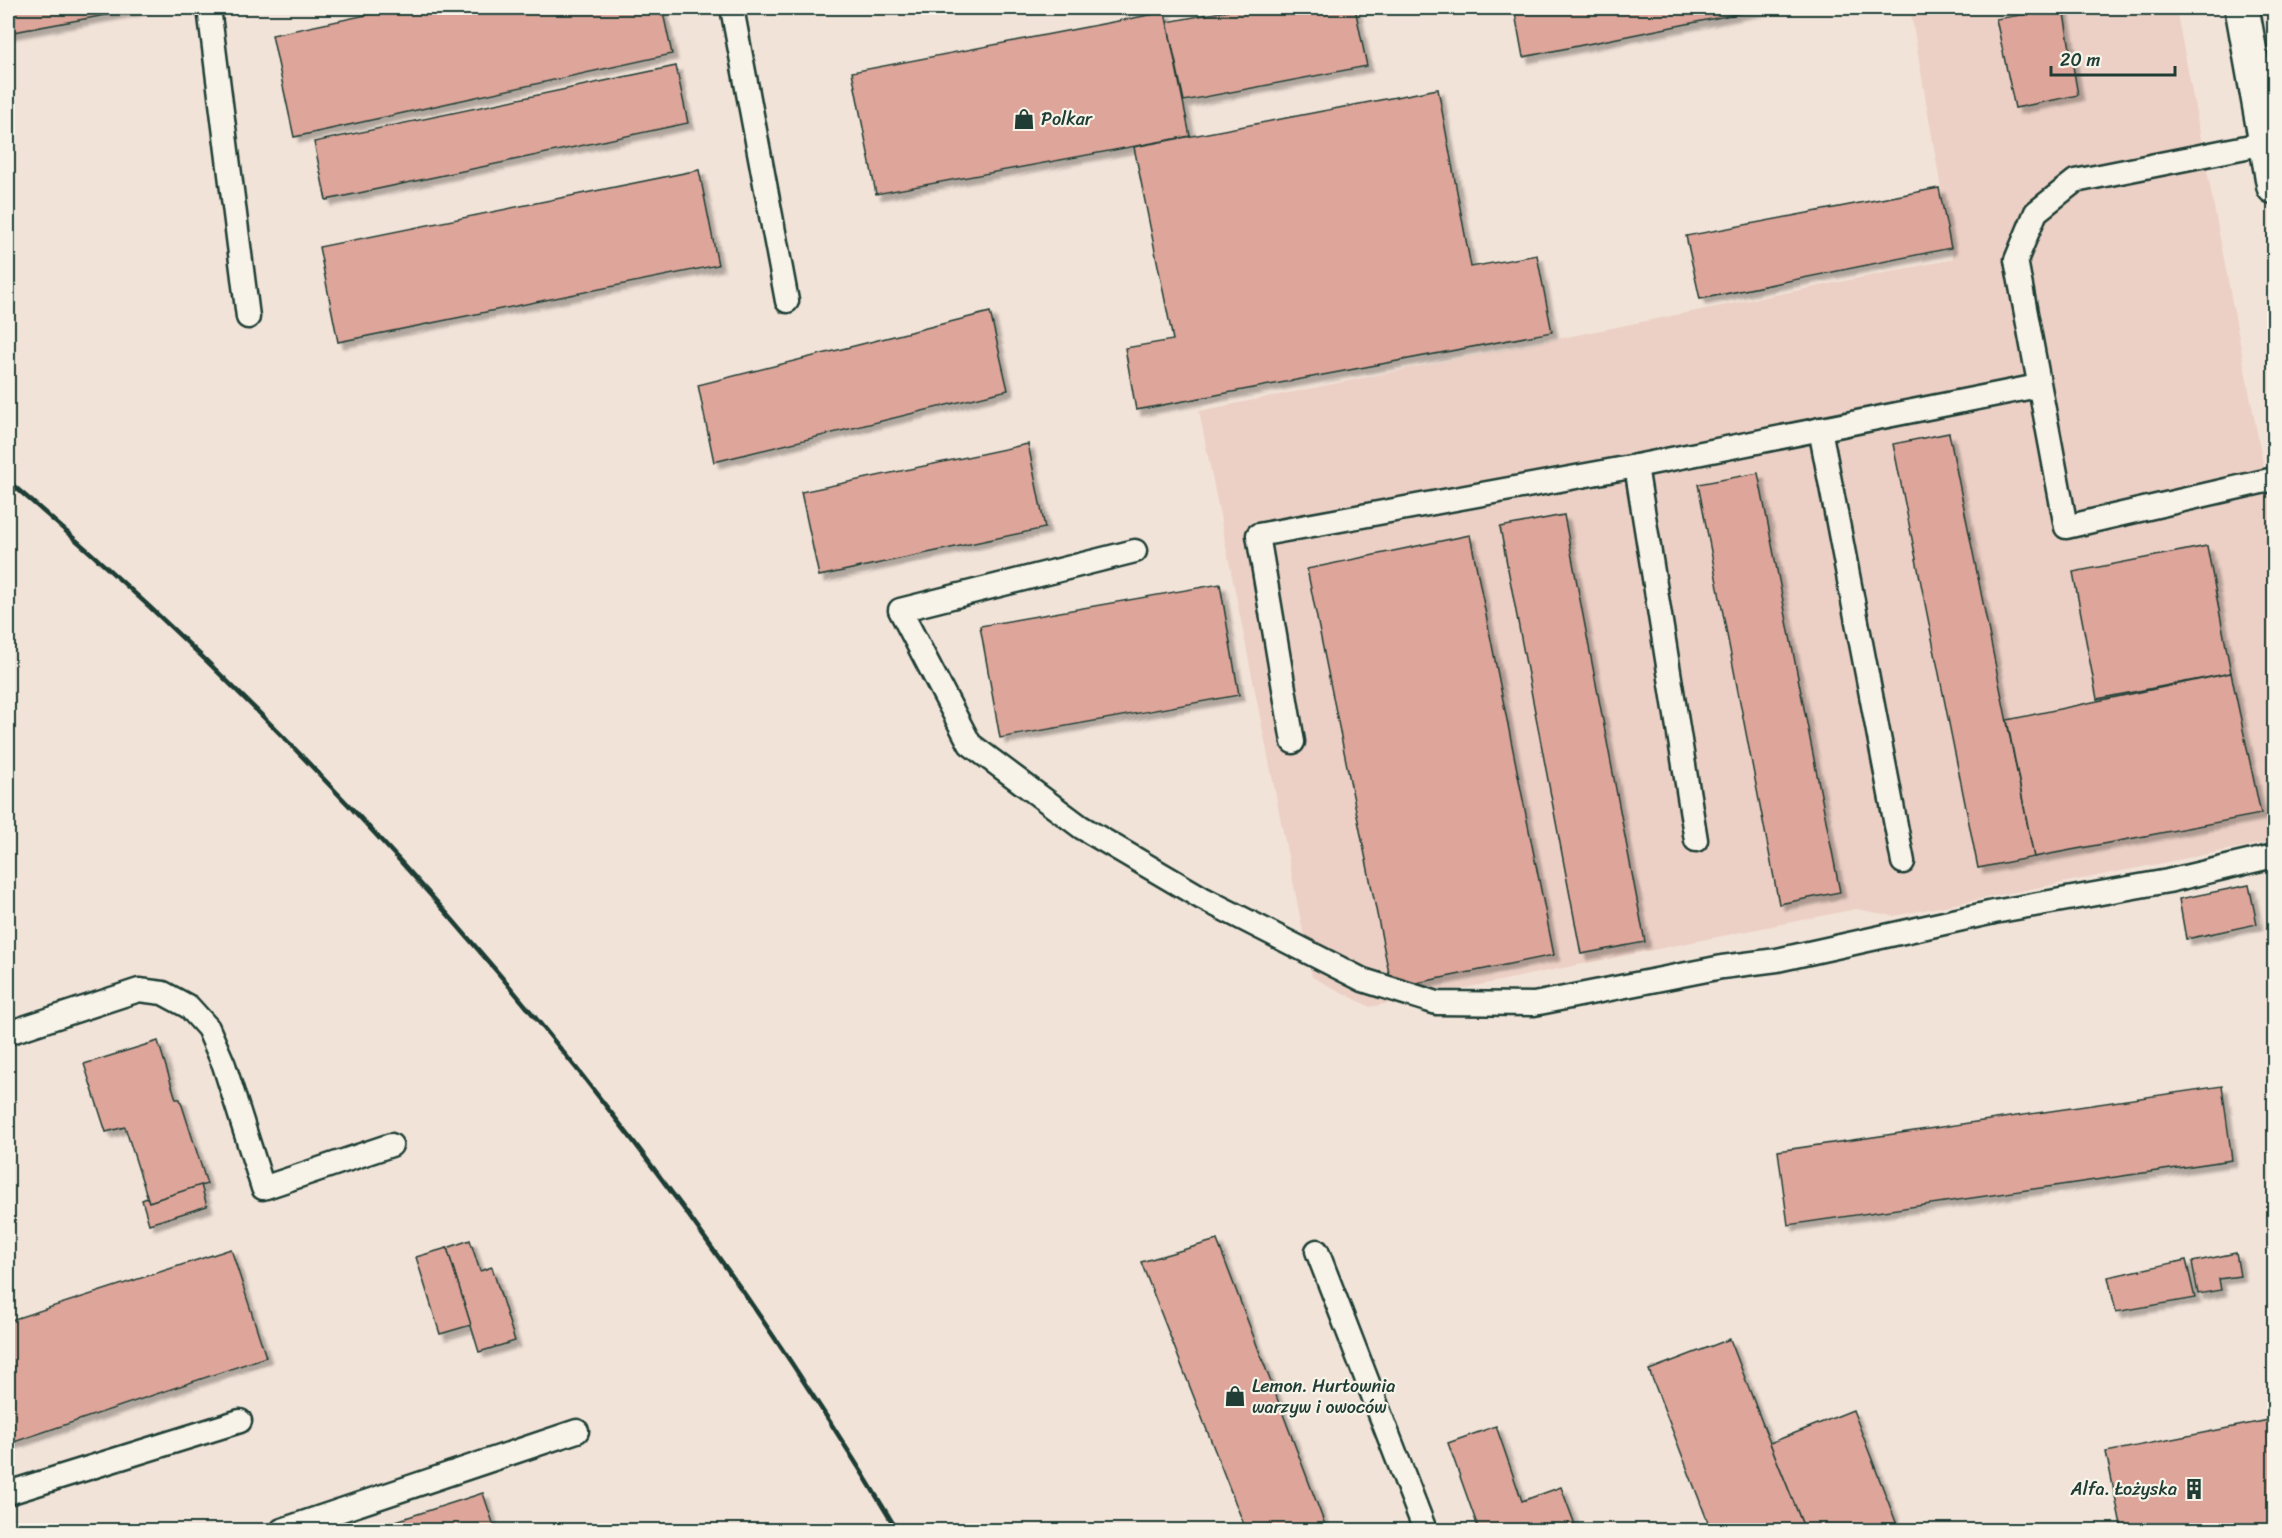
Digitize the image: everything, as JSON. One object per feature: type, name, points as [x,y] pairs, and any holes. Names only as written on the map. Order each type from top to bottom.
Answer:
[{"type":"street","points":[[2242,8],[2268,131],[2274,187]]},
{"type":"lane","points":[[209,8],[248,316]]},
{"type":"lane","points":[[732,8],[787,300]]},
{"type":"lane","points":[[2268,131],[2075,181],[2036,212],[2016,260],[2066,527],[2274,479]]},
{"type":"lane","points":[[1293,742],[1258,535],[1636,466],[2038,386]]},
{"type":"lane","points":[[1820,429],[1903,862]]},
{"type":"lane","points":[[1636,466],[1696,840]]},
{"type":"lane","points":[[1136,550],[900,610],[970,744],[1081,827],[1202,898],[1363,980],[1437,1003],[1534,1004],[1722,967],[1777,960],[1994,912],[2168,881],[2274,856]]},
{"type":"lane","points":[[8,1033],[139,990],[163,993],[189,1007],[208,1028],[224,1065],[263,1188],[392,1145]]},
{"type":"lane","points":[[1317,1251],[1425,1530]]},
{"type":"lane","points":[[8,1493],[240,1421]]},
{"type":"lane","points":[[282,1530],[577,1431]]},
{"type":"shaded area","points":[[1910,8],[2176,8],[2274,521],[2274,841],[1894,916],[1856,909],[1370,1007],[1312,977],[1199,411],[1953,259]]},
{"type":"building","points":[[8,8],[144,8],[8,33]]},
{"type":"building","points":[[399,8],[662,8],[672,54],[294,137],[272,35]]},
{"type":"building","points":[[1242,8],[1355,8],[1367,66],[1184,101],[1167,22]]},
{"type":"building","points":[[1514,8],[1766,8],[1523,57]]},
{"type":"building","points":[[2063,8],[2078,95],[2015,108],[1996,19]]},
{"type":"building","name":"Polkar","points":[[1165,12],[1190,136],[876,194],[852,72]]},
{"type":"building","points":[[676,66],[688,123],[326,200],[314,142]]},
{"type":"building","points":[[1438,89],[1471,267],[1537,255],[1552,332],[1136,410],[1125,348],[1173,340],[1134,147]]},
{"type":"building","points":[[699,170],[718,265],[338,342],[319,247]]},
{"type":"building","points":[[1939,188],[1951,248],[1700,299],[1686,236]]},
{"type":"building","points":[[990,312],[1008,390],[714,462],[698,385]]},
{"type":"building","points":[[1949,433],[2034,857],[1978,868],[1893,444]]},
{"type":"building","points":[[1028,444],[1045,528],[819,576],[801,492]]},
{"type":"building","points":[[1758,473],[1840,892],[1779,904],[1698,484]]},
{"type":"building","points":[[1564,515],[1645,942],[1581,954],[1500,527]]},
{"type":"building","points":[[1470,535],[1554,955],[1392,988],[1307,569]]},
{"type":"building","points":[[2207,546],[2231,673],[2097,699],[2073,572]]},
{"type":"building","points":[[1220,584],[1239,695],[1000,738],[980,626]]},
{"type":"building","points":[[2231,673],[2261,814],[2034,857],[2007,720]]},
{"type":"building","points":[[2249,885],[2257,924],[2186,939],[2179,899]]},
{"type":"building","points":[[158,1041],[176,1099],[180,1099],[207,1184],[149,1202],[125,1127],[106,1132],[84,1064]]},
{"type":"building","points":[[2222,1086],[2232,1160],[1788,1225],[1778,1151]]},
{"type":"building","points":[[201,1185],[207,1206],[149,1224],[142,1200],[147,1198],[149,1202]]},
{"type":"building","points":[[470,1240],[480,1271],[492,1267],[515,1341],[479,1352],[447,1248]]},
{"type":"building","name":"Lemon. Hurtownia warzyw i owoców","points":[[1217,1240],[1327,1530],[1246,1530],[1141,1262]]},
{"type":"building","points":[[447,1248],[471,1325],[440,1334],[416,1257]]},
{"type":"building","points":[[231,1249],[266,1357],[8,1444],[8,1321]]},
{"type":"building","points":[[2236,1253],[2240,1276],[2219,1279],[2221,1290],[2198,1294],[2192,1262]]},
{"type":"building","points":[[2186,1260],[2195,1298],[2116,1312],[2108,1277]]},
{"type":"building","points":[[1730,1339],[1805,1530],[1711,1530],[1649,1370]]},
{"type":"building","points":[[1853,1410],[1899,1530],[1805,1530],[1770,1443]]},
{"type":"building","name":"Alfa. Łożyska","points":[[2274,1419],[2274,1526],[2253,1530],[2122,1530],[2106,1452]]},
{"type":"building","points":[[1496,1426],[1522,1501],[1561,1487],[1577,1530],[1479,1530],[1448,1443]]},
{"type":"building","points":[[483,1493],[495,1529],[368,1530]]},
{"type":"railway","points":[[8,481],[137,595],[261,714],[381,839],[495,970],[605,1104],[708,1243],[806,1385],[897,1530]]},
{"type":"place","name":"Polkar","points":[[1024,119]]},
{"type":"place","name":"Lemon. Hurtownia warzyw i owoców","points":[[1235,1396]]},
{"type":"place","name":"Alfa. Łożyska","points":[[2194,1489]]}]
